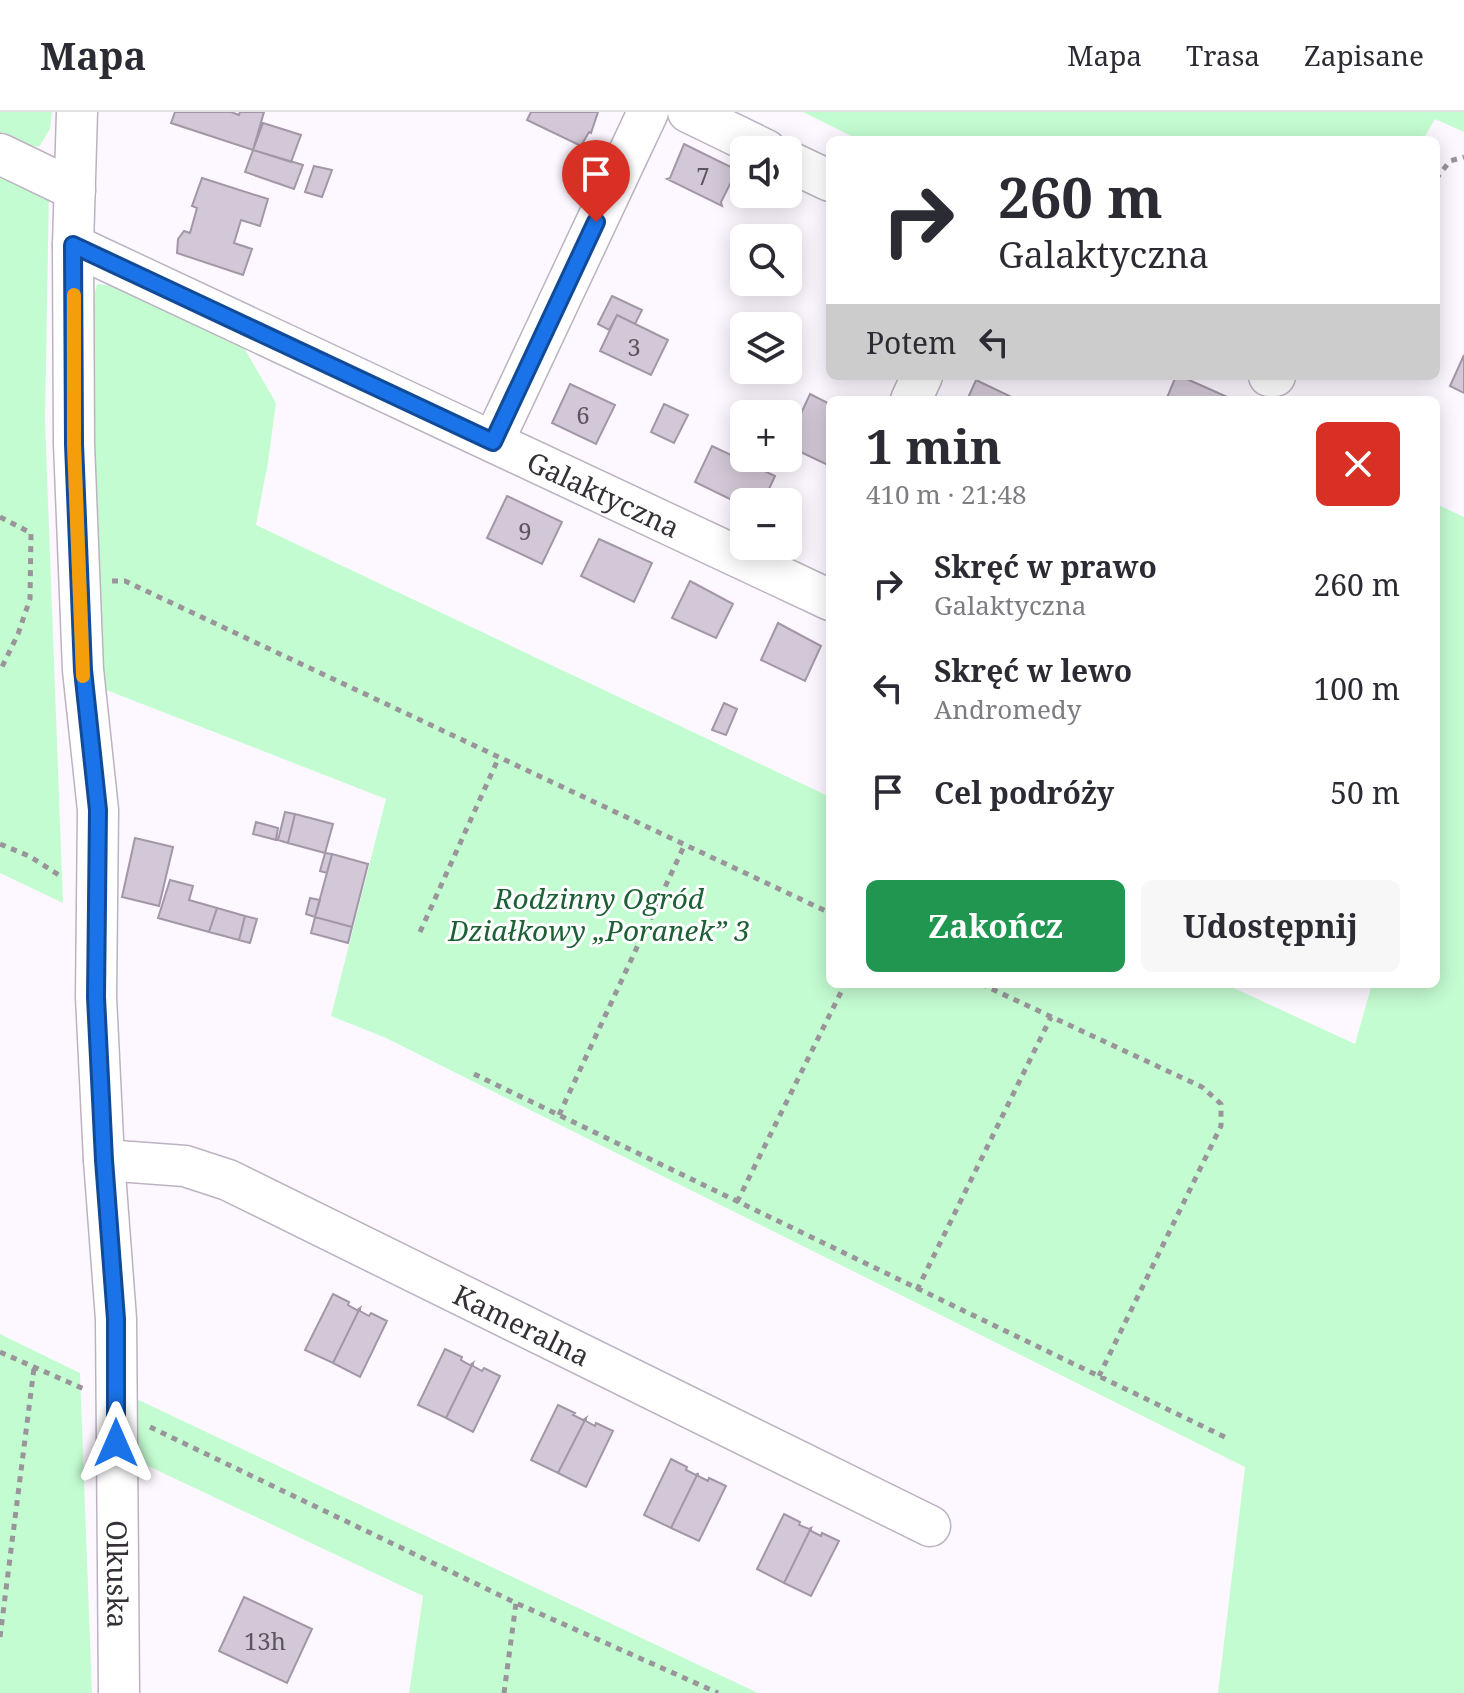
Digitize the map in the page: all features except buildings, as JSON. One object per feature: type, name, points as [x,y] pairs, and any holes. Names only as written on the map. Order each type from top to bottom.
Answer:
[{"type":"street","name":"Olkuska","points":[[77,112],[73,245],[74,444],[83,670],[98,810],[96,997],[116,1319],[119,1693]]},
{"type":"street","points":[[493,442],[648,112]]},
{"type":"street","points":[[688,112],[737,136]]},
{"type":"street","points":[[0,154],[75,190]]},
{"type":"street","points":[[802,168],[826,179]]},
{"type":"street","name":"Galaktyczna","points":[[73,245],[493,442],[826,588]]},
{"type":"street","name":"Kameralna","points":[[104,1160],[185,1166],[228,1180],[930,1526]]},
{"type":"path","points":[[1440,174],[1450,161],[1464,157]]},
{"type":"path","points":[[0,517],[31,533],[30,599],[0,671]]},
{"type":"path","points":[[79,582],[125,581],[826,911]]},
{"type":"path","points":[[420,932],[499,757]]},
{"type":"path","points":[[0,844],[29,856],[62,877],[98,916]]},
{"type":"path","points":[[559,1115],[685,844]]},
{"type":"path","points":[[737,1202],[843,988]]},
{"type":"path","points":[[989,988],[1202,1087],[1221,1104],[1221,1126],[1099,1376]]},
{"type":"path","points":[[917,1290],[1051,1017]]},
{"type":"path","points":[[474,1074],[1229,1439]]},
{"type":"path","points":[[0,1352],[81,1387]]},
{"type":"path","points":[[0,1637],[34,1368]]},
{"type":"path","points":[[142,1424],[516,1603],[718,1693]]},
{"type":"path","points":[[504,1693],[516,1603]]},
{"type":"green space","points":[[0,112],[52,112],[50,129],[39,147],[0,139]]},
{"type":"green space","points":[[803,112],[1464,112],[1464,132],[1435,119],[1425,136],[851,136]]},
{"type":"green space","points":[[0,169],[49,191],[45,421],[63,903],[0,873]]},
{"type":"green space","name":"Rodzinny Ogród Działkowy „Poranek” 3","points":[[97,284],[122,287],[232,327],[276,403],[256,525],[826,795],[826,988],[1234,988],[1355,1044],[1371,988],[1440,988],[1440,506],[1464,517],[1464,1693],[1218,1693],[1245,1467],[386,1038],[331,1016],[386,799],[101,688],[86,446],[91,309]]},
{"type":"green space","points":[[0,1334],[80,1373],[92,1693],[0,1693]]},
{"type":"green space","points":[[128,1395],[758,1693],[409,1693],[423,1596],[129,1457]]},
{"type":"slow traffic","points":[[74,295],[74,444],[83,676]]},
{"type":"route","points":[[116,1443],[116,1319],[96,997],[98,810],[83,670],[74,444],[73,245],[493,442],[596,222]]}]
